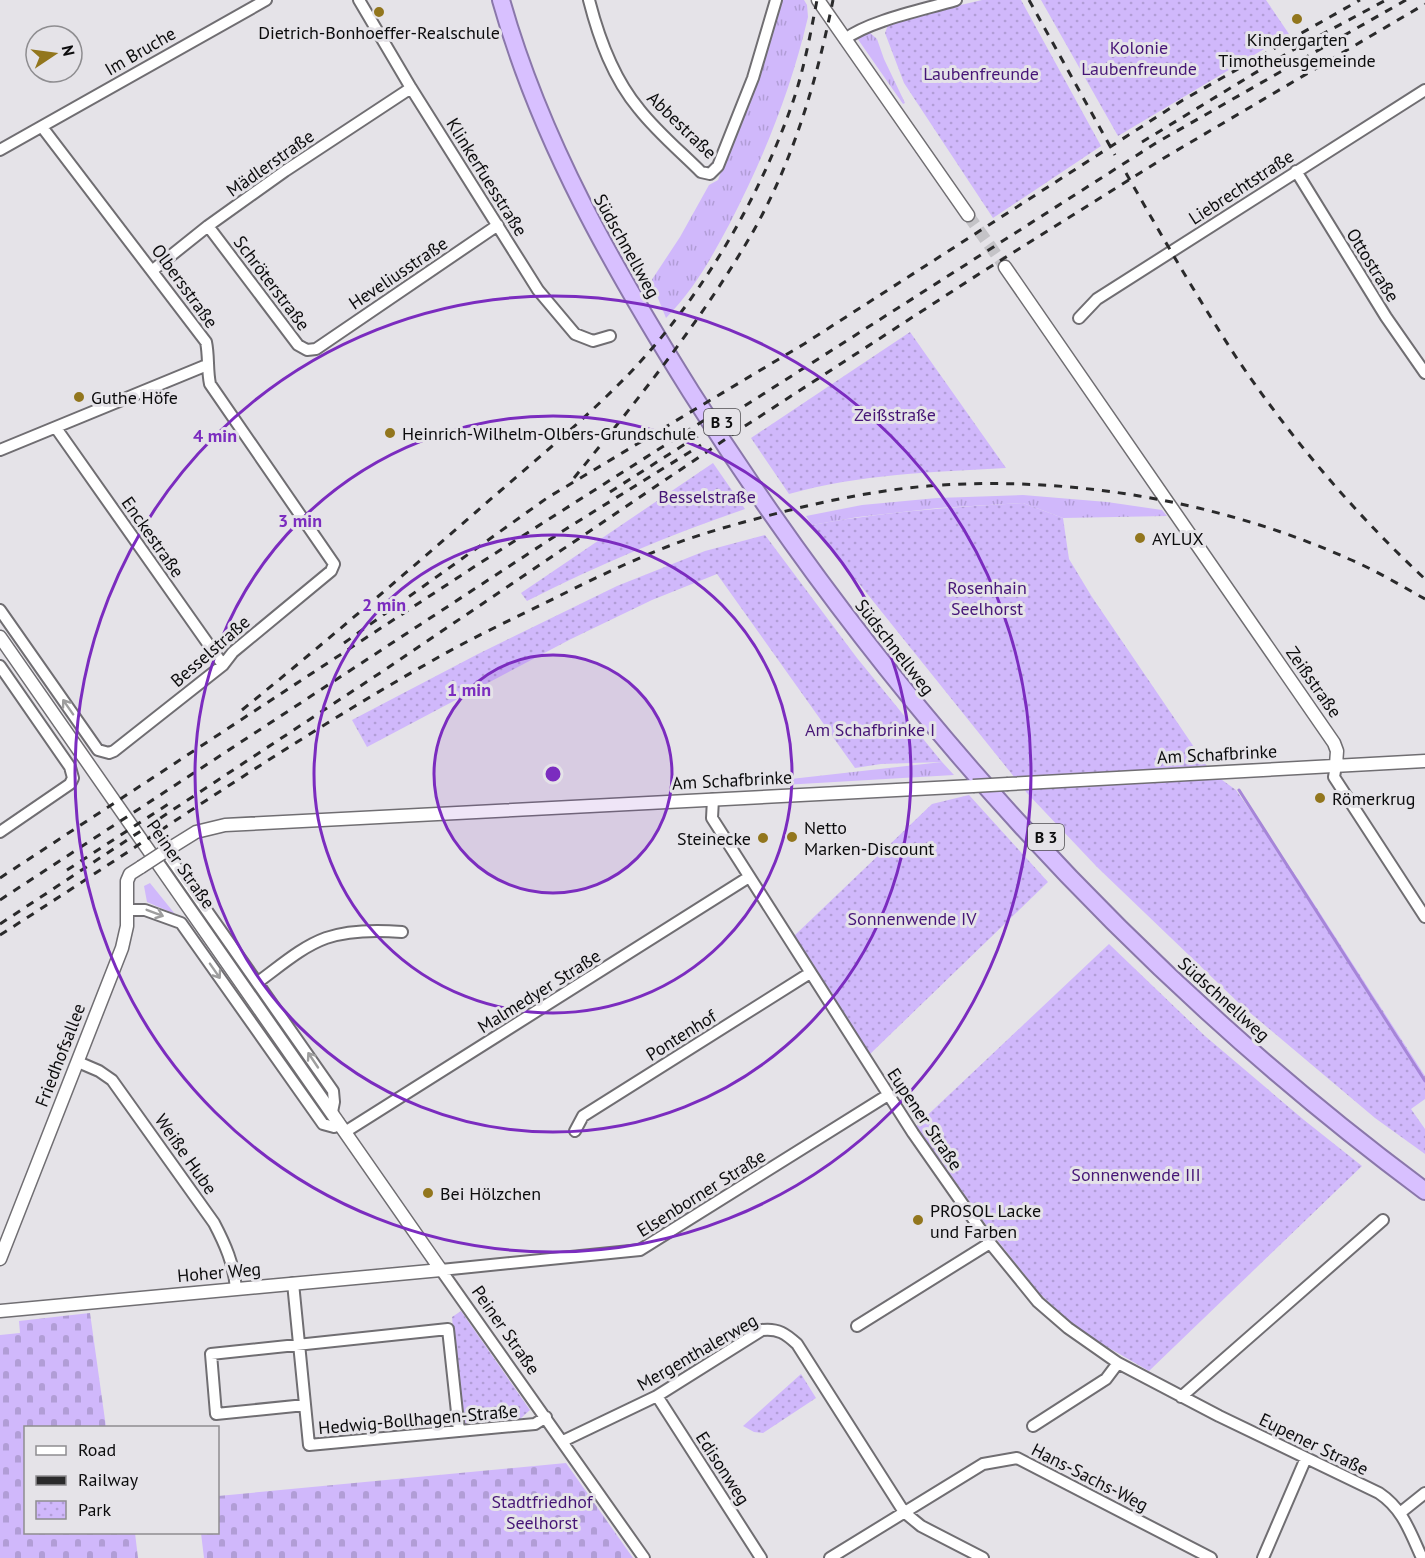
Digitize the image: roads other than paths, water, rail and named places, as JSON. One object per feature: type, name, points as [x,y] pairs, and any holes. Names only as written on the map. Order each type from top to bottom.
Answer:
[{"type":"highway","points":[[493,0],[505,35],[523,70]]},
{"type":"highway","name":"Südschnellweg","points":[[501,0],[523,70],[552,143],[605,249],[653,332],[768,510],[812,572],[908,695],[1003,807],[1087,895],[1187,992],[1261,1058],[1425,1191]]},
{"type":"highway","name":"Südschnellweg","points":[[511,0],[536,74],[562,138],[614,244],[661,326],[735,443],[820,565],[864,623],[964,747],[1094,888],[1193,984],[1267,1050],[1425,1178]]},
{"type":"street","name":"Im Bruche","points":[[0,150],[266,0]]},
{"type":"street","name":"Klinkerfuesstraße","points":[[359,0],[411,88],[538,290],[574,334],[593,341],[610,336]]},
{"type":"street","name":"Abbestraße","points":[[589,0],[596,29],[609,60],[639,109],[701,172],[710,174],[718,166],[753,78],[776,0]]},
{"type":"street","points":[[818,0],[968,215]]},
{"type":"street","points":[[845,39],[866,28],[956,0]]},
{"type":"street","name":"Mädlerstraße","points":[[153,270],[208,226],[285,171],[411,88]]},
{"type":"street","name":"Liebrechtstraße","points":[[1079,318],[1097,299],[1425,90]]},
{"type":"street","name":"Olbersstraße","points":[[42,127],[206,342],[210,384],[312,530],[333,561],[334,567]]},
{"type":"street","name":"Ottostraße","points":[[1296,171],[1386,317],[1425,372]]},
{"type":"street","name":"Heveliusstraße","points":[[315,349],[498,225]]},
{"type":"street","name":"Schröterstraße","points":[[208,226],[298,345],[307,350],[315,349]]},
{"type":"street","name":"Zeißstraße","points":[[1005,267],[1334,743],[1337,751],[1336,765]]},
{"type":"street","points":[[0,450],[207,366]]},
{"type":"street","name":"Enckestraße","points":[[56,428],[223,665]]},
{"type":"street","name":"Besselstraße","points":[[0,610],[98,750],[114,751],[223,665],[233,652],[334,567]]},
{"type":"street","name":"Peiner Straße","points":[[0,637],[644,1558]]},
{"type":"street","points":[[0,666],[70,767],[73,778],[70,784],[0,832]]},
{"type":"street","name":"Am Schafbrinke","points":[[141,867],[167,854],[196,832],[225,825],[1425,760]]},
{"type":"street","points":[[1336,765],[1335,777],[1425,917]]},
{"type":"street","name":"Eupener Straße","points":[[713,799],[712,818],[888,1095],[990,1243],[1038,1302],[1068,1328],[1118,1363],[1181,1397],[1379,1493],[1392,1502],[1400,1513]]},
{"type":"street","name":"Peiner Straße","points":[[167,854],[333,1091],[338,1122]]},
{"type":"street","name":"Friedhofsallee","points":[[0,1259],[126,935],[127,881],[130,874],[141,867]]},
{"type":"street","name":"Malmedyer Straße","points":[[338,1122],[749,876]]},
{"type":"street","name":"Peiner Straße","points":[[128,910],[145,910],[181,923],[322,1124],[334,1126],[338,1122]]},
{"type":"street","points":[[258,982],[309,946],[327,938],[371,931],[402,932]]},
{"type":"street","name":"Pontenhof","points":[[575,1131],[583,1116],[810,973]]},
{"type":"street","name":"Weiße Hube","points":[[78,1062],[99,1071],[112,1080],[161,1148],[219,1233],[234,1267],[236,1289]]},
{"type":"street","name":"Elsenborner Straße","points":[[441,1270],[640,1250],[888,1095]]},
{"type":"street","points":[[1181,1397],[1383,1220]]},
{"type":"street","points":[[857,1326],[990,1243]]},
{"type":"street","name":"Hoher Weg","points":[[0,1311],[441,1270]]},
{"type":"street","name":"Hedwig-Bollhagen-Straße","points":[[293,1283],[309,1445],[535,1424],[546,1417]]},
{"type":"street","points":[[305,1406],[216,1414],[211,1354],[448,1329],[459,1431]]},
{"type":"street","name":"Mergenthalerweg","points":[[562,1442],[657,1396],[762,1330],[772,1329],[786,1334],[798,1344],[904,1512]]},
{"type":"street","name":"Hans-Sachs-Weg","points":[[1033,1426],[1106,1379],[1118,1363]]},
{"type":"street","name":"Edisonweg","points":[[657,1396],[761,1558]]},
{"type":"street","name":"Hans-Sachs-Weg","points":[[830,1558],[982,1464],[1017,1458],[1211,1558]]},
{"type":"street","points":[[1263,1558],[1306,1458]]},
{"type":"street","points":[[1422,1558],[1400,1513],[1425,1493]]},
{"type":"street","points":[[904,1512],[921,1526],[983,1558]]},
{"type":"waterway","points":[[1239,790],[1425,1081]]},
{"type":"tunnel","points":[[968,215],[1005,267]]},
{"type":"railway","points":[[242,710],[360,612],[552,446],[626,377],[677,318],[722,252],[760,182],[776,146],[795,97],[817,0]]},
{"type":"railway","points":[[574,478],[684,337],[725,277],[760,218],[775,189],[799,127],[818,64],[833,0]]},
{"type":"railway","points":[[1029,0],[1115,155]]},
{"type":"railway","points":[[344,643],[547,498],[804,344],[1183,100],[1360,0]]},
{"type":"railway","points":[[1142,142],[1291,51],[1386,0]]},
{"type":"railway","points":[[610,492],[1156,143],[1406,0]]},
{"type":"railway","points":[[0,924],[383,671],[742,428],[982,272],[1164,158],[1425,4]]},
{"type":"railway","points":[[1126,173],[1236,357],[1278,416],[1348,501],[1425,579]]},
{"type":"railway","points":[[0,878],[480,563],[714,414]]},
{"type":"railway","points":[[0,900],[569,527],[701,445]]},
{"type":"railway","points":[[0,935],[320,727],[457,647],[588,582],[653,553],[711,532],[800,508],[855,496],[928,486],[1035,485],[1089,489],[1143,497],[1249,522],[1349,559],[1425,599]]},
{"type":"railway","points":[[67,870],[173,801]]},
{"type":"place","name":"Dietrich-Bonhoeffer-Realschule","points":[[379,12]]},
{"type":"place","name":"Kindergarten Timotheusgemeinde","points":[[1297,19]]},
{"type":"place","name":"Guthe Höfe","points":[[79,397]]},
{"type":"place","name":"Heinrich-Wilhelm-Olbers-Grundschule","points":[[390,433]]},
{"type":"place","name":"AYLUX","points":[[1140,538]]},
{"type":"place","name":"Römerkrug","points":[[1320,798]]},
{"type":"place","name":"Netto Marken-Discount","points":[[792,837]]},
{"type":"place","name":"Steinecke","points":[[763,838]]},
{"type":"place","name":"Bei Hölzchen","points":[[428,1193]]},
{"type":"place","name":"PROSOL Lacke und Farben","points":[[918,1220]]},
{"type":"park label","name":"Kolonie Laubenfreunde","points":[[1139,57]]},
{"type":"park label","name":"Laubenfreunde","points":[[981,73]]},
{"type":"park label","name":"Rosenhain Seelhorst","points":[[987,597]]},
{"type":"park label","name":"Am Schafbrinke I","points":[[870,729]]},
{"type":"park label","name":"Sonnenwende IV","points":[[912,918]]},
{"type":"park label","name":"Sonnenwende III","points":[[1136,1174]]},
{"type":"park label","name":"Stadtfriedhof Seelhorst","points":[[542,1511]]}]
